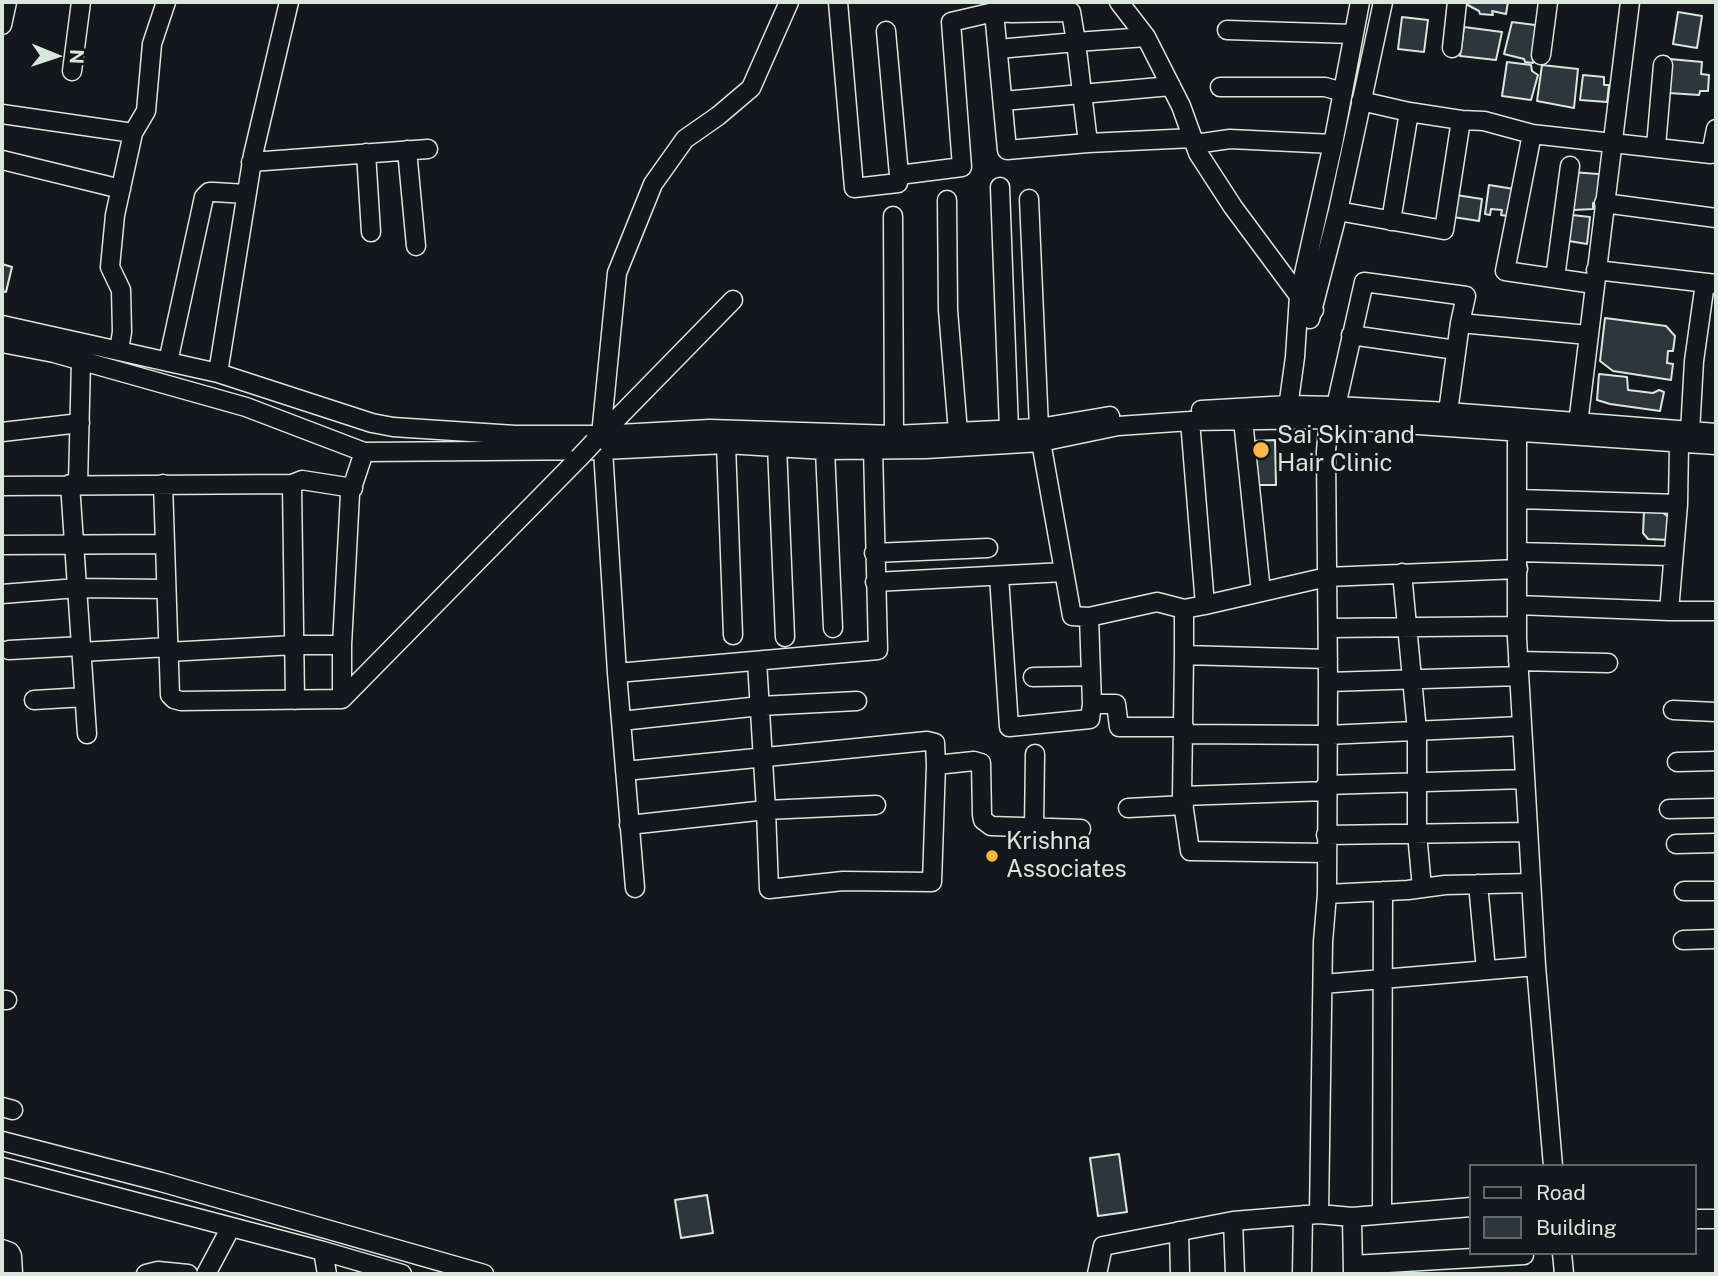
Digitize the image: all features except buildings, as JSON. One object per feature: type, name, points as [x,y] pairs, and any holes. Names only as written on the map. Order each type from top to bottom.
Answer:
[{"type":"street","points":[[2,25],[7,2]]},
{"type":"street","points":[[72,71],[81,2]]},
{"type":"street","points":[[119,350],[122,332],[121,290],[110,267],[115,215],[133,133],[146,111],[152,44],[166,2]]},
{"type":"street","points":[[218,373],[251,162],[289,2]]},
{"type":"street","points":[[635,888],[599,443],[617,273],[653,184],[685,139],[751,88],[789,2]]},
{"type":"street","points":[[838,2],[854,188],[898,183],[886,31]]},
{"type":"street","points":[[1119,2],[1146,37],[1171,86],[1198,153],[1233,207],[1299,296],[1314,310]]},
{"type":"street","points":[[1287,413],[1296,357],[1299,296],[1333,144],[1360,2]]},
{"type":"street","points":[[1296,357],[1314,310],[1383,2]]},
{"type":"street","points":[[1452,48],[1457,2]]},
{"type":"street","points":[[1541,55],[1548,2]]},
{"type":"street","points":[[1577,430],[1630,2]]},
{"type":"street","points":[[899,175],[962,167],[951,22],[1006,9],[1071,12],[1088,143]]},
{"type":"street","points":[[1006,9],[998,49],[1007,150],[1088,143],[1230,139],[1333,144]]},
{"type":"street","points":[[1227,30],[1353,34]]},
{"type":"street","points":[[998,49],[1146,37]]},
{"type":"street","points":[[1656,146],[1663,65]]},
{"type":"street","points":[[1003,101],[1171,86]]},
{"type":"street","points":[[1220,88],[1325,88],[1343,92]]},
{"type":"street","points":[[1361,101],[1409,112],[1484,121],[1532,134],[1711,154],[1716,129]]},
{"type":"street","points":[[1391,221],[1409,112]]},
{"type":"street","points":[[2,114],[133,133]]},
{"type":"street","points":[[1338,211],[1444,230],[1461,120]]},
{"type":"street","points":[[1532,134],[1505,271],[1555,278],[1595,277],[1711,284],[1694,361],[1669,611]]},
{"type":"street","points":[[251,162],[428,149]]},
{"type":"street","points":[[407,150],[416,246]]},
{"type":"street","points":[[366,153],[371,232]]},
{"type":"street","points":[[2,160],[121,189]]},
{"type":"street","points":[[1555,278],[1570,166]]},
{"type":"street","points":[[1000,187],[1009,430]]},
{"type":"street","points":[[168,362],[204,197],[209,192],[246,194]]},
{"type":"street","points":[[1029,199],[1040,435],[1072,616],[1089,617],[1157,603],[1184,609],[1327,577],[1402,573],[1518,561],[1673,556]]},
{"type":"street","points":[[947,200],[948,310],[958,432]]},
{"type":"street","points":[[1604,203],[1716,218]]},
{"type":"street","points":[[893,216],[894,435]]},
{"type":"street","points":[[1302,1274],[1311,1215],[1327,894],[1326,451],[1364,282],[1466,296],[1448,412]]},
{"type":"street","points":[[163,484],[170,695],[174,699],[342,699],[579,458],[599,443],[733,300]]},
{"type":"street","points":[[1460,323],[1588,335]]},
{"type":"street","points":[[2,325],[218,373],[383,426],[599,443],[710,429],[894,435],[1009,430],[1040,435],[1117,415],[1448,412],[1577,430],[1685,438],[1716,446]]},
{"type":"street","points":[[1351,335],[1456,350]]},
{"type":"street","points":[[2,343],[81,360],[246,407],[364,452],[599,443],[726,444],[825,450],[926,449],[1118,426],[1243,420],[1287,413]]},
{"type":"street","points":[[81,360],[80,423],[74,484],[74,543],[86,734]]},
{"type":"street","points":[[1333,413],[1517,431],[1577,430]]},
{"type":"street","points":[[1243,420],[1261,592]]},
{"type":"street","points":[[1190,421],[1205,605]]},
{"type":"street","points":[[2,432],[80,423]]},
{"type":"street","points":[[1517,431],[1518,669],[1536,966],[1553,1164]]},
{"type":"street","points":[[1685,438],[1716,433]]},
{"type":"street","points":[[726,444],[733,635]]},
{"type":"street","points":[[777,446],[785,637]]},
{"type":"street","points":[[617,673],[878,650],[873,449]]},
{"type":"street","points":[[825,450],[833,628]]},
{"type":"street","points":[[342,699],[342,645],[350,494],[364,452]]},
{"type":"street","points":[[2,486],[292,484],[302,480],[353,488]]},
{"type":"street","points":[[292,484],[295,700]]},
{"type":"street","points":[[1517,499],[1678,504]]},
{"type":"street","points":[[2,545],[165,544]]},
{"type":"street","points":[[874,553],[988,548]]},
{"type":"street","points":[[876,582],[1065,572]]},
{"type":"street","points":[[1402,573],[1414,680],[1417,833],[1422,888]]},
{"type":"street","points":[[999,576],[1009,727],[1090,719],[1092,704],[1089,617]]},
{"type":"street","points":[[2,594],[77,588],[166,589]]},
{"type":"street","points":[[1517,605],[1716,611]]},
{"type":"street","points":[[1184,609],[1183,800],[1190,851],[1326,844],[1417,833],[1528,832]]},
{"type":"street","points":[[1328,628],[1517,626]]},
{"type":"street","points":[[9,650],[168,650],[342,645]]},
{"type":"street","points":[[1184,655],[1328,659]]},
{"type":"street","points":[[625,771],[763,759],[931,741],[936,748],[932,881],[843,881],[769,889],[766,810],[763,759],[760,706],[757,661]]},
{"type":"street","points":[[1328,682],[1414,680],[1608,663]]},
{"type":"street","points":[[1033,677],[1091,676]]},
{"type":"street","points":[[34,700],[84,696]]},
{"type":"street","points":[[621,721],[760,706],[858,701]]},
{"type":"street","points":[[1092,704],[1116,704],[1119,727],[1327,735],[1522,726]]},
{"type":"street","points":[[1673,710],[1716,712]]},
{"type":"street","points":[[1034,828],[1035,754]]},
{"type":"street","points":[[936,765],[974,761],[981,763],[984,820],[995,827],[1081,829]]},
{"type":"street","points":[[1677,762],[1716,761]]},
{"type":"street","points":[[1128,808],[1183,800],[1326,788],[1525,779]]},
{"type":"street","points":[[629,824],[766,810],[876,805]]},
{"type":"street","points":[[1669,809],[1716,808]]},
{"type":"street","points":[[1676,844],[1716,843]]},
{"type":"street","points":[[1327,894],[1531,883]]},
{"type":"street","points":[[1478,884],[1486,970]]},
{"type":"street","points":[[1382,1213],[1383,891]]},
{"type":"street","points":[[1684,891],[1716,891]]},
{"type":"street","points":[[1683,940],[1716,939]]},
{"type":"street","points":[[1322,984],[1536,966]]},
{"type":"street","points":[[2,1141],[161,1182],[484,1274]]},
{"type":"street","points":[[2,1167],[402,1274]]},
{"type":"street","points":[[1097,1274],[1103,1246],[1233,1221],[1311,1215],[1352,1217],[1470,1207]]},
{"type":"street","points":[[1352,1217],[1353,1270],[1513,1255]]},
{"type":"street","points":[[1697,1219],[1716,1219]]},
{"type":"street","points":[[1233,1221],[1235,1274]]},
{"type":"street","points":[[205,1274],[231,1227]]},
{"type":"street","points":[[1179,1231],[1180,1274]]},
{"type":"street","points":[[2,1249],[12,1256],[13,1274]]},
{"type":"street","points":[[323,1251],[327,1274]]},
{"type":"street","points":[[1524,1255],[1525,1274]]},
{"type":"street","points":[[1562,1255],[1564,1274]]},
{"type":"street","points":[[146,1274],[188,1274]]},
{"type":"place","name":"Sai Skin and Hair Clinic","points":[[1261,450]]},
{"type":"place","name":"Krishna Associates","points":[[992,856]]}]
